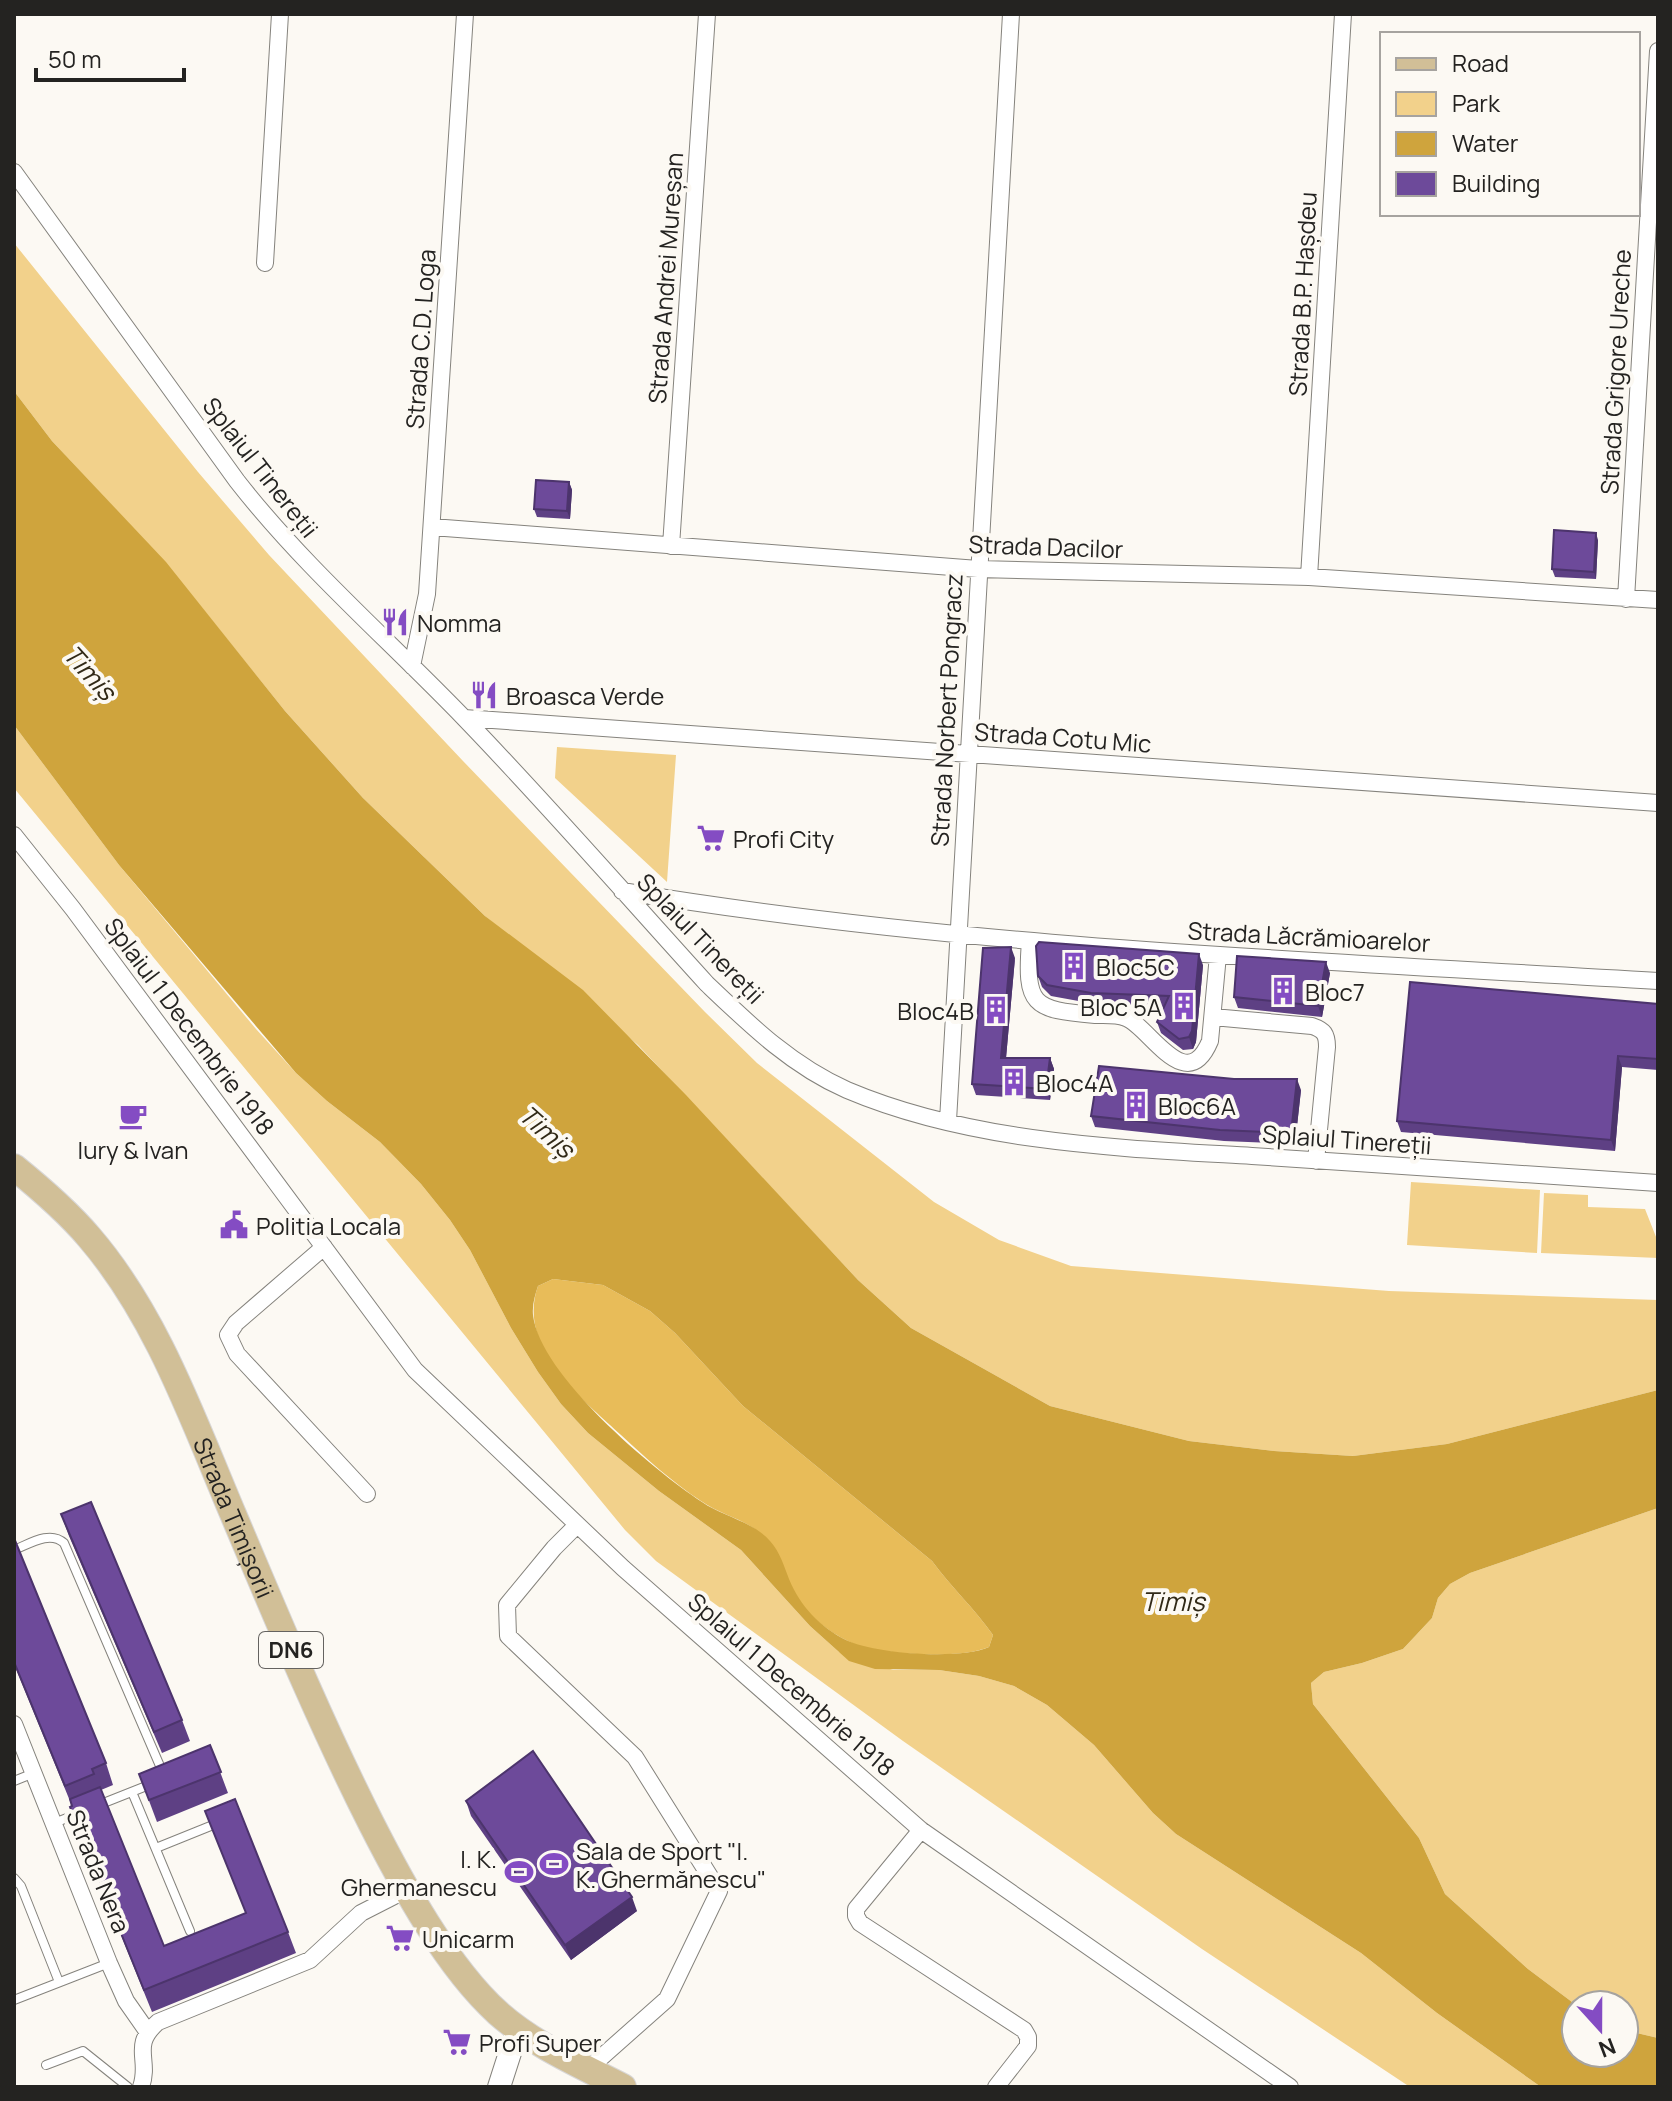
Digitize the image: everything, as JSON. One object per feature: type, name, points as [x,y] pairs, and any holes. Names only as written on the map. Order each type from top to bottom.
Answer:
[{"type":"main road","name":"Strada Timișorii","points":[[14,1167],[88,1236],[119,1276],[147,1322],[203,1444],[332,1746],[408,1889],[459,1967],[498,2013],[518,2028],[556,2053],[623,2087]]},
{"type":"main road","points":[[499,2087],[518,2028]]},
{"type":"street","points":[[265,263],[280,14]]},
{"type":"street","name":"Strada C.D. Loga","points":[[412,666],[427,594],[465,14]]},
{"type":"street","name":"Strada Andrei Mureșan","points":[[671,546],[707,14]]},
{"type":"street","name":"Strada Norbert Pongracz","points":[[948,1121],[1011,14]]},
{"type":"street","name":"Strada B.P. Hașdeu","points":[[1309,577],[1343,14]]},
{"type":"street","name":"Strada Grigore Ureche","points":[[1626,599],[1658,51]]},
{"type":"street","name":"Splaiul Tinereții","points":[[14,172],[254,502],[310,567],[464,718],[707,984],[794,1061],[846,1089],[898,1108],[1068,1144],[1658,1183]]},
{"type":"street","name":"Strada Dacilor","points":[[432,527],[978,569],[1309,577],[1658,600]]},
{"type":"street","name":"Strada Cotu Mic","points":[[464,718],[1658,803]]},
{"type":"street","name":"Splaiul 1 Decembrie 1918","points":[[14,835],[73,909],[415,1370],[623,1568],[921,1830],[1290,2087]]},
{"type":"street","name":"Strada Lăcrămioarelor","points":[[622,891],[682,901],[1030,941],[1658,981]]},
{"type":"street","points":[[1030,941],[1028,969],[1031,994],[1041,1006],[1057,1012],[1124,1017],[1137,1024],[1162,1052],[1177,1060],[1193,1061],[1206,1052],[1213,1017],[1218,955]]},
{"type":"street","points":[[1213,1017],[1322,1029],[1327,1037],[1316,1161]]},
{"type":"street","points":[[324,1247],[236,1323],[228,1335],[237,1354],[367,1494]]},
{"type":"street","points":[[577,1525],[507,1605],[508,1636],[635,1757],[719,1891],[667,1999],[588,2069]]},
{"type":"street","name":"Strada Nera","points":[[14,1724],[109,1963],[126,2001],[147,2031]]},
{"type":"street","points":[[921,1830],[856,1909],[856,1916],[860,1923],[1024,2030],[1028,2046],[996,2087]]},
{"type":"street","points":[[140,2086],[141,2045],[147,2031],[158,2022],[310,1960],[361,1913],[408,1889]]},
{"type":"lane","points":[[14,1550],[50,1536],[58,1537],[64,1543],[165,1778]]},
{"type":"lane","points":[[14,1781],[34,1773]]},
{"type":"lane","points":[[54,1823],[177,1774]]},
{"type":"lane","points":[[132,1792],[190,1931]]},
{"type":"lane","points":[[156,1848],[227,1820]]},
{"type":"lane","points":[[14,1878],[21,1886],[59,1982]]},
{"type":"lane","points":[[14,2000],[109,1963]]},
{"type":"lane","points":[[46,2065],[83,2051],[140,2086]]},
{"type":"green space","points":[[14,243],[198,472],[269,555],[463,761],[757,1063],[934,1202],[999,1240],[1071,1266],[1389,1291],[1658,1300],[1658,1390],[1447,1444],[1353,1456],[1274,1451],[1189,1441],[1050,1406],[911,1328],[858,1280],[638,1045],[485,916],[363,798],[285,711],[165,562],[52,441],[14,391]]},
{"type":"green space","points":[[14,725],[119,865],[256,1029],[296,1073],[380,1142],[421,1184],[470,1250],[538,1372],[561,1404],[588,1433],[659,1491],[741,1550],[810,1626],[839,1652],[893,1670],[939,1670],[979,1676],[1014,1686],[1047,1705],[1094,1745],[1153,1813],[1176,1834],[1361,1953],[1437,2013],[1541,2087],[1410,2087],[1202,1949],[903,1741],[656,1561],[625,1530],[14,788]]},
{"type":"green space","points":[[557,747],[676,755],[667,882],[555,778]]},
{"type":"green space","points":[[1411,1182],[1540,1190],[1537,1253],[1407,1245]]},
{"type":"green space","points":[[1544,1193],[1588,1195],[1588,1207],[1645,1209],[1658,1242],[1658,1258],[1541,1253]]},
{"type":"green space","points":[[1658,1508],[1658,2038],[1640,2034],[1640,1989],[1560,1989],[1560,1993],[1528,1969],[1445,1894],[1419,1838],[1313,1704],[1311,1683],[1324,1672],[1403,1649],[1432,1618],[1438,1598],[1450,1584],[1470,1573]]},
{"type":"shaded area","points":[[553,1279],[603,1285],[650,1311],[675,1333],[743,1406],[932,1561],[993,1635],[989,1647],[943,1654],[886,1651],[849,1642],[818,1621],[799,1602],[773,1553],[755,1529],[708,1505],[670,1478],[588,1405],[557,1370],[536,1330],[534,1308],[538,1286]]},
{"type":"water","name":"Timiș","points":[[14,391],[52,441],[166,562],[285,711],[363,798],[485,916],[583,990],[686,1095],[858,1280],[911,1328],[1050,1406],[1189,1441],[1274,1451],[1353,1456],[1447,1444],[1658,1390],[1658,1508],[1470,1573],[1450,1584],[1438,1598],[1432,1618],[1403,1649],[1324,1672],[1311,1683],[1313,1704],[1419,1838],[1445,1894],[1528,1969],[1560,1993],[1560,2069],[1640,2069],[1640,2034],[1658,2038],[1658,2087],[1541,2087],[1437,2013],[1361,1953],[1176,1834],[1153,1813],[1094,1745],[1047,1705],[1014,1686],[979,1676],[939,1670],[875,1669],[849,1661],[810,1626],[741,1550],[659,1491],[588,1433],[561,1404],[511,1328],[470,1250],[421,1184],[380,1142],[296,1073],[119,865],[14,725]],"holes":[[[553,1279],[603,1285],[650,1311],[675,1333],[743,1406],[932,1561],[993,1635],[989,1647],[959,1653],[896,1652],[846,1640],[819,1622],[805,1607],[776,1550],[763,1534],[702,1502],[681,1487],[628,1444],[576,1392],[540,1339],[533,1304],[538,1286]]]},
{"type":"building","points":[[536,480],[569,482],[567,511],[534,509]]},
{"type":"building","points":[[1554,530],[1596,533],[1594,572],[1552,569]]},
{"type":"building","points":[[1039,942],[1199,954],[1189,1037],[1179,1039],[1157,1022],[1169,996],[1091,993],[1047,985],[1038,976],[1036,946]]},
{"type":"building","points":[[1011,947],[1001,1058],[1050,1058],[1046,1089],[972,1084],[983,948]]},
{"type":"building","name":"Bloc7","points":[[1237,956],[1326,962],[1318,1006],[1234,997]]},
{"type":"building","points":[[1410,982],[1658,1004],[1658,1059],[1618,1056],[1611,1140],[1397,1121]]},
{"type":"building","points":[[1099,1066],[1234,1079],[1297,1079],[1291,1133],[1220,1130],[1091,1116]]},
{"type":"building","points":[[91,1502],[182,1720],[154,1732],[61,1514]]},
{"type":"building","points":[[14,1538],[106,1763],[92,1769],[94,1774],[65,1786],[14,1662]]},
{"type":"building","points":[[210,1745],[221,1772],[149,1800],[139,1774]]},
{"type":"building","name":"Sala de Sport \"I. K. Ghermănescu\"","points":[[533,1751],[632,1897],[565,1945],[466,1801]]},
{"type":"building","points":[[100,1787],[164,1946],[246,1913],[205,1811],[235,1799],[288,1932],[144,1990],[70,1807],[70,1799]]},
{"type":"place","name":"Nomma","points":[[395,622]]},
{"type":"place","name":"Broasca Verde","points":[[484,695]]},
{"type":"place","name":"Profi City","points":[[711,838]]},
{"type":"place","name":"Bloc5C","points":[[1074,966]]},
{"type":"place","name":"Bloc7","points":[[1283,991]]},
{"type":"place","name":"Bloc 5A","points":[[1184,1006]]},
{"type":"place","name":"Bloc4B","points":[[996,1010]]},
{"type":"place","name":"Bloc4A","points":[[1014,1082]]},
{"type":"place","name":"Bloc6A","points":[[1136,1105]]},
{"type":"place","name":"Iury & Ivan","points":[[133,1116]]},
{"type":"place","name":"Politia Locala","points":[[234,1225]]},
{"type":"place","name":"Sala de Sport \"I. K. Ghermănescu\"","points":[[554,1864]]},
{"type":"place","name":"I. K. Ghermanescu","points":[[519,1872]]},
{"type":"place","name":"Unicarm","points":[[400,1938]]},
{"type":"place","name":"Profi Super","points":[[457,2042]]}]
